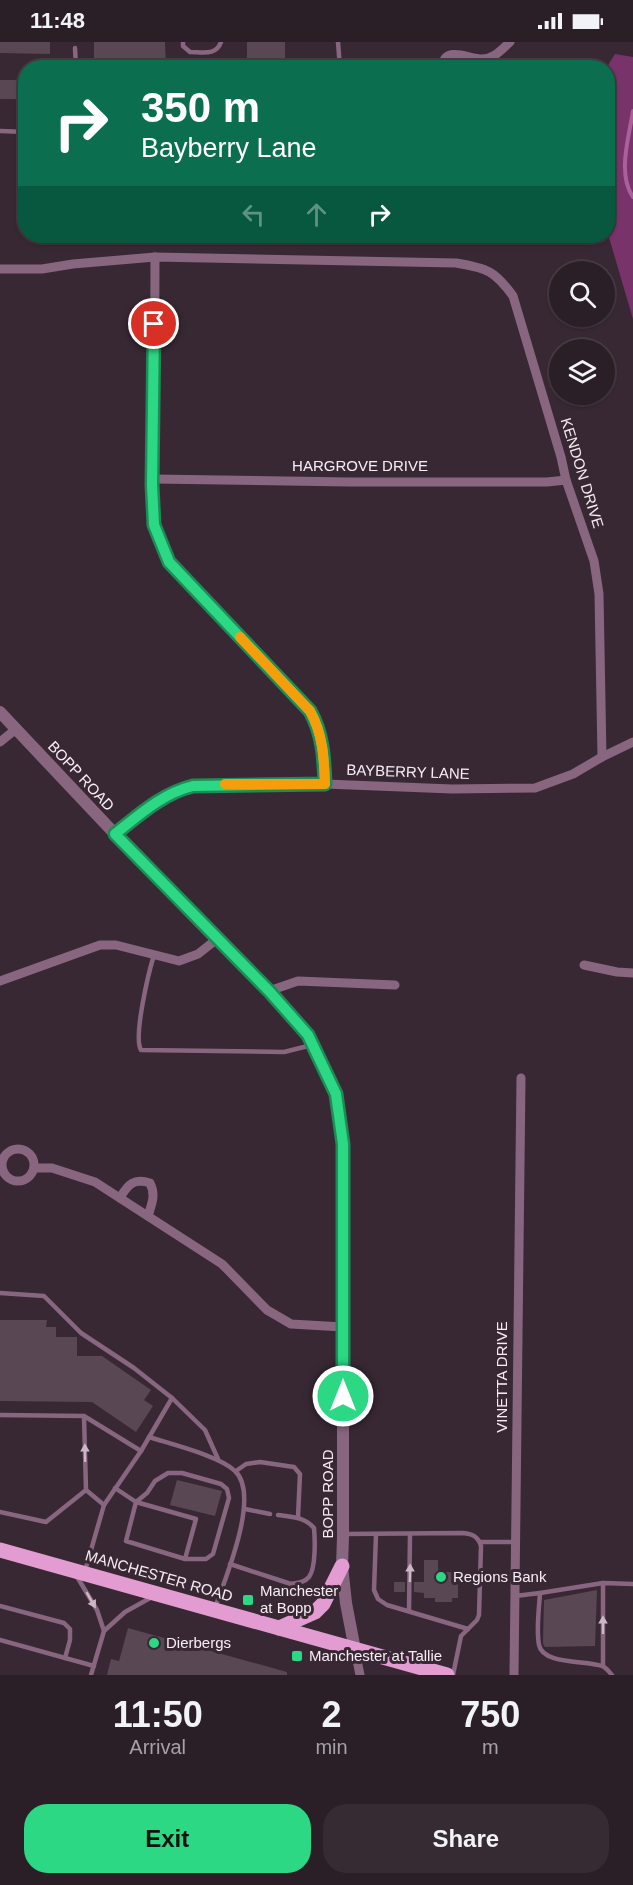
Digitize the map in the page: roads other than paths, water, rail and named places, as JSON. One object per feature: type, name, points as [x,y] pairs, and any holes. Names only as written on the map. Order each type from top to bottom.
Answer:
[{"type":"main road","name":"MANCHESTER ROAD","points":[[0,1550],[437,1674]]},
{"type":"main road","points":[[279,1628],[315,1612],[323,1604],[342,1566]]},
{"type":"street","points":[[486,60],[497,55],[510,42]]},
{"type":"street","points":[[444,60],[454,53],[472,60]]},
{"type":"street","points":[[155,257],[154,525],[169,562],[310,711],[316,721],[323,744],[325,784]]},
{"type":"street","name":"KENDON DRIVE","points":[[0,269],[42,269],[155,257],[456,263],[481,267],[500,278],[513,296],[566,480],[594,561],[599,594],[602,757]]},
{"type":"street","name":"HARGROVE DRIVE","points":[[153,479],[349,482],[547,482],[566,480]]},
{"type":"street","name":"BOPP ROAD","points":[[0,712],[115,834],[270,992],[308,1035],[336,1094],[343,1144],[342,1566],[355,1650]]},
{"type":"street","points":[[0,742],[16,729]]},
{"type":"street","name":"BAYBERRY LANE","points":[[115,834],[160,800],[183,788],[193,786],[325,784],[452,789],[535,788],[573,774],[633,742]]},
{"type":"street","points":[[0,981],[100,945],[116,945],[179,961],[198,954],[218,939]]},
{"type":"street","points":[[584,965],[633,973]]},
{"type":"street","points":[[270,992],[298,981],[395,985]]},
{"type":"street","name":"VINETTA DRIVE","points":[[514,1675],[521,1078]]},
{"type":"street","points":[[34,1168],[52,1168],[95,1182],[222,1264],[267,1310],[291,1324],[343,1327]]},
{"type":"street","points":[[120,1198],[133,1183],[140,1180],[150,1183],[154,1191],[154,1201],[148,1216]]},
{"type":"street","points":[[355,1650],[360,1675]]},
{"type":"lane","points":[[183,42],[183,46],[190,52],[213,52],[219,49],[221,42]]},
{"type":"lane","points":[[338,42],[339,60]]},
{"type":"lane","points":[[75,48],[76,60]]},
{"type":"lane","points":[[0,132],[18,132]]},
{"type":"lane","points":[[154,955],[145,991],[139,1046],[141,1050],[284,1052],[312,1045]]},
{"type":"lane","points":[[0,1293],[44,1296],[81,1333],[134,1368],[172,1398],[205,1430],[218,1459]]},
{"type":"lane","points":[[104,1631],[79,1572],[104,1505],[141,1451],[172,1398]]},
{"type":"lane","points":[[0,1415],[84,1416],[141,1451]]},
{"type":"lane","points":[[84,1416],[86,1490],[104,1505]]},
{"type":"lane","points":[[149,1437],[218,1459],[236,1471],[244,1489],[245,1509],[214,1610]]},
{"type":"lane","points":[[236,1471],[246,1464],[260,1462],[294,1467],[300,1474],[298,1518]]},
{"type":"lane","points":[[168,1473],[182,1473],[221,1484],[227,1489],[229,1498],[213,1554],[206,1559],[185,1559],[126,1541],[136,1502],[147,1493],[155,1481],[168,1473]]},
{"type":"lane","points":[[115,1488],[136,1502],[196,1519],[185,1559]]},
{"type":"lane","points":[[0,1512],[46,1522],[86,1490]]},
{"type":"lane","points":[[245,1509],[270,1514]]},
{"type":"lane","points":[[230,1564],[291,1584],[301,1583],[309,1577],[312,1570],[314,1528],[308,1521],[278,1515]]},
{"type":"lane","points":[[343,1534],[472,1534],[480,1542],[480,1609],[477,1620],[461,1636],[453,1675]]},
{"type":"lane","points":[[376,1534],[374,1583],[376,1595],[382,1602],[468,1629]]},
{"type":"lane","points":[[409,1611],[410,1534]]},
{"type":"lane","points":[[480,1542],[516,1542]]},
{"type":"lane","points":[[515,1596],[603,1583],[633,1584]]},
{"type":"lane","points":[[603,1583],[603,1666]]},
{"type":"lane","points":[[540,1593],[539,1644],[541,1652],[546,1656],[603,1666],[612,1675]]},
{"type":"lane","points":[[91,1675],[104,1631],[125,1612],[158,1594]]},
{"type":"lane","points":[[0,1606],[64,1623],[70,1629],[70,1640],[65,1658]]},
{"type":"lane","points":[[0,1640],[94,1666]]},
{"type":"waterway","points":[[633,111],[625,167],[628,188],[633,197]]},
{"type":"place","name":"Regions Bank","points":[[441,1577]]},
{"type":"place","name":"Manchester at Bopp","points":[[248,1600]]},
{"type":"place","name":"Dierbergs","points":[[154,1643]]},
{"type":"place","name":"Manchester at Tallie","points":[[297,1656]]}]
